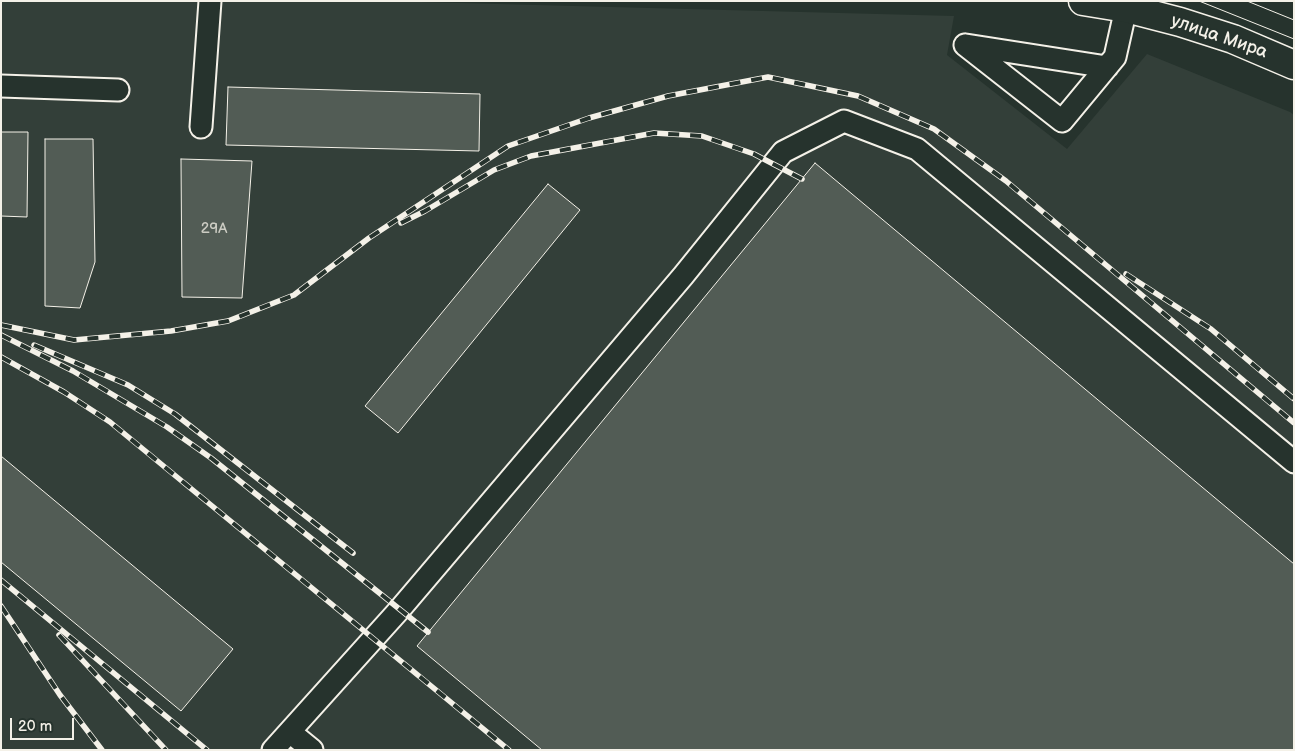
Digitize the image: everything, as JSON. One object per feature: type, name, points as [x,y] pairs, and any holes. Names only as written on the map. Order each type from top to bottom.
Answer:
[{"type":"main road","name":"улица Мира","points":[[1083,1],[1126,8],[1233,39],[1294,65]]},
{"type":"lane","points":[[201,127],[210,1]]},
{"type":"lane","points":[[1107,67],[965,45],[1062,121],[1107,67],[1115,57],[1126,8]]},
{"type":"lane","points":[[1,86],[118,90]]},
{"type":"lane","points":[[273,750],[400,609],[676,283],[783,152],[844,120],[917,149],[1294,462]]},
{"type":"lane","points":[[290,732],[312,750]]},
{"type":"shaded area","points":[[1,1],[384,1],[954,16],[947,55],[1067,149],[1147,54],[1290,112],[1294,115],[1294,750],[1,750]]},
{"type":"building","points":[[228,87],[480,94],[479,151],[226,145]]},
{"type":"building","points":[[1,132],[28,132],[27,217],[1,216]]},
{"type":"building","points":[[45,139],[93,139],[95,262],[80,308],[45,306]]},
{"type":"building","points":[[181,159],[252,161],[242,298],[182,297]]},
{"type":"building","points":[[815,163],[1294,564],[1294,750],[542,750],[417,646]]},
{"type":"building","points":[[548,184],[580,210],[398,433],[365,406]]},
{"type":"building","points":[[1,456],[233,649],[181,711],[1,562]]},
{"type":"tram line","points":[[1199,1],[1294,39]]},
{"type":"tram line","points":[[1247,1],[1294,20]]},
{"type":"railway","points":[[1,325],[74,340],[171,331],[228,321],[294,295],[369,238],[508,146],[589,118],[668,96],[768,77],[858,96],[934,129],[1006,181],[1294,423]]},
{"type":"railway","points":[[401,223],[494,170],[531,156],[654,133],[702,136],[754,154],[802,179]]},
{"type":"railway","points":[[1126,274],[1211,329],[1294,399]]},
{"type":"railway","points":[[1,335],[73,371],[167,427],[211,458],[428,632]]},
{"type":"railway","points":[[34,345],[128,385],[175,414],[353,553]]},
{"type":"railway","points":[[1,357],[64,392],[110,422],[509,750]]},
{"type":"railway","points":[[1,580],[207,750]]},
{"type":"railway","points":[[1,606],[60,695],[102,750]]},
{"type":"railway","points":[[59,635],[166,750]]}]
